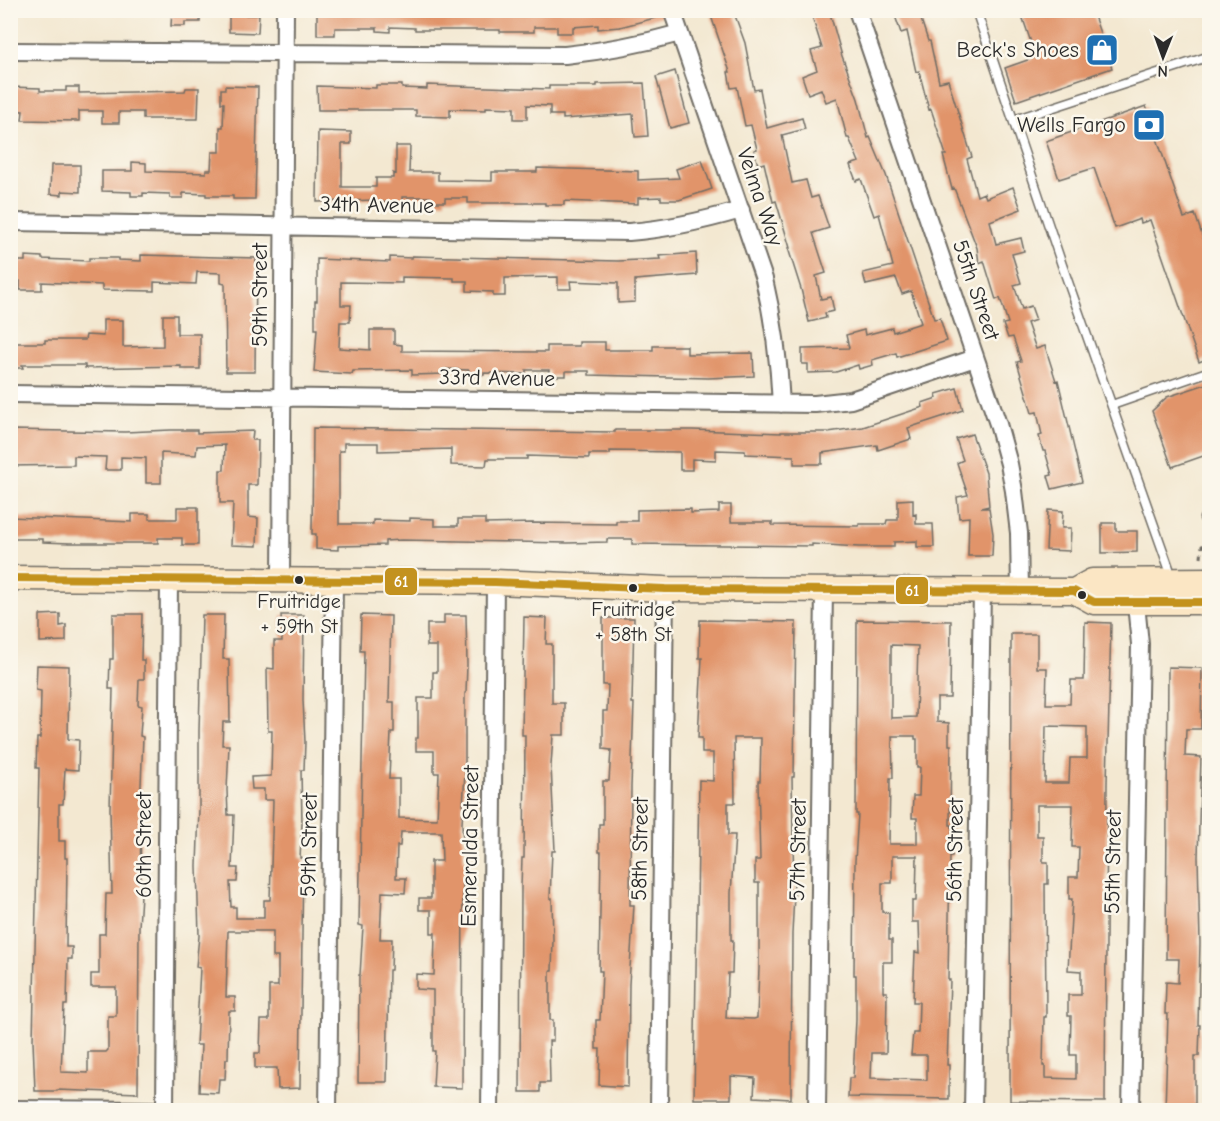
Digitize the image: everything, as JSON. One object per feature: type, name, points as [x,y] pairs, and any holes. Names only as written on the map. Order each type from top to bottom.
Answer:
[{"type":"main road","points":[[10,578],[495,582],[665,589],[1074,591],[1094,602],[1209,602]]},
{"type":"main road","points":[[1074,591],[1092,581],[1209,580]]},
{"type":"street","name":"59th Street","points":[[281,580],[285,10]]},
{"type":"street","name":"Velma Way","points":[[672,10],[764,279],[774,323],[780,368],[781,404]]},
{"type":"street","name":"55th Street","points":[[857,10],[998,424],[1011,473],[1019,533],[1020,591]]},
{"type":"street","points":[[10,51],[564,55],[623,47],[680,33]]},
{"type":"street","name":"34th Avenue","points":[[10,222],[629,232],[698,223],[741,210]]},
{"type":"street","name":"33rd Avenue","points":[[10,394],[831,403],[851,399],[975,358]]},
{"type":"street","name":"60th Street","points":[[165,1110],[169,579]]},
{"type":"street","name":"59th Street","points":[[328,1110],[334,580]]},
{"type":"street","name":"Esmeralda Street","points":[[490,1110],[495,582]]},
{"type":"street","name":"58th Street","points":[[659,1110],[665,589]]},
{"type":"street","name":"57th Street","points":[[817,1110],[824,590]]},
{"type":"street","name":"56th Street","points":[[973,1110],[982,591]]},
{"type":"street","name":"55th Street","points":[[1131,1110],[1140,644],[1137,614]]},
{"type":"street","points":[[10,1109],[153,1110]]},
{"type":"lane","points":[[976,10],[1062,265],[1169,568],[1168,580]]},
{"type":"lane","points":[[1014,120],[1209,56]]},
{"type":"lane","points":[[1112,405],[1209,371]]},
{"type":"path","points":[[1202,557],[1202,546],[1209,544]]},
{"type":"building","points":[[172,10],[200,10],[200,22],[185,22],[185,26],[171,26]]},
{"type":"building","points":[[229,10],[246,10],[246,15],[259,15],[258,33],[229,32]]},
{"type":"building","points":[[317,10],[662,10],[663,16],[620,27],[598,29],[598,25],[573,27],[573,33],[557,33],[557,27],[534,27],[534,32],[500,32],[500,30],[415,30],[415,28],[390,27],[390,32],[377,31],[377,28],[335,28],[335,35],[317,35]]},
{"type":"building","points":[[709,10],[733,10],[745,43],[754,90],[760,89],[767,128],[802,118],[805,129],[782,135],[792,183],[806,180],[811,198],[818,196],[829,228],[813,233],[826,273],[816,276],[821,299],[831,297],[834,311],[825,313],[826,318],[809,322],[776,201],[773,202],[764,163],[758,165],[751,125],[745,126],[737,87],[731,88],[728,72],[730,72]]},
{"type":"building","points":[[810,10],[829,10],[842,56],[858,99],[868,138],[870,137],[886,175],[934,319],[940,318],[947,341],[897,357],[896,353],[872,360],[873,365],[859,369],[858,365],[836,372],[808,373],[808,364],[802,364],[802,349],[849,348],[846,335],[864,330],[865,335],[892,328],[893,332],[921,323],[911,291],[902,294],[896,278],[866,285],[863,273],[893,266],[879,214],[874,216],[861,179],[856,181],[850,165],[859,162],[847,138],[837,98],[826,102],[821,89],[808,94],[802,76],[817,70],[811,51],[822,48]]},
{"type":"building","points":[[893,10],[918,10],[928,41],[930,41],[939,82],[948,80],[972,157],[967,159],[977,196],[984,193],[986,198],[1013,187],[1021,209],[990,221],[996,244],[1021,238],[1024,251],[1012,254],[1021,283],[1014,285],[1022,309],[1031,306],[1036,320],[1027,323],[1036,349],[1045,346],[1056,381],[1058,380],[1082,482],[1052,489],[1048,476],[1052,475],[1039,436],[1042,435],[1037,412],[1032,413],[1017,362],[1021,361],[1013,337],[1008,338],[1003,324],[1008,323],[1000,298],[996,300],[984,261],[979,263],[977,248],[954,188],[952,189],[943,155],[946,155],[931,109],[929,110],[919,71],[916,72],[907,31],[901,33]]},
{"type":"building","points":[[1020,10],[1092,10],[1112,68],[1016,101],[1005,68],[1036,57]]},
{"type":"building","points":[[675,71],[689,123],[670,128],[656,77]]},
{"type":"building","points":[[644,83],[648,136],[635,137],[633,114],[563,119],[563,115],[550,115],[550,106],[527,105],[527,119],[514,119],[514,108],[450,109],[450,117],[416,116],[416,110],[318,110],[317,86],[376,88],[376,85],[402,85],[402,88],[427,89],[427,85],[549,89],[549,86]]},
{"type":"building","points":[[225,86],[258,87],[255,199],[233,199],[233,196],[183,193],[183,198],[170,198],[170,194],[143,193],[143,196],[131,196],[131,192],[102,191],[102,171],[132,171],[132,162],[146,163],[146,171],[206,173],[206,170],[211,170],[212,152],[220,152],[220,127],[223,127],[224,103],[221,103],[221,89],[225,89]]},
{"type":"building","points":[[10,87],[40,88],[40,91],[66,91],[66,87],[79,87],[79,93],[185,91],[186,88],[199,88],[198,119],[143,119],[143,112],[119,112],[119,123],[102,123],[102,111],[79,111],[79,121],[22,120],[23,111],[10,110]]},
{"type":"building","points":[[1146,106],[1184,218],[1195,214],[1209,256],[1209,358],[1199,362],[1150,220],[1141,223],[1140,219],[1115,228],[1094,168],[1059,179],[1046,141]]},
{"type":"building","points":[[318,131],[351,132],[351,144],[342,144],[342,187],[376,187],[376,178],[393,178],[393,173],[396,174],[396,146],[410,146],[409,172],[438,172],[438,180],[492,181],[492,172],[537,172],[537,168],[638,171],[638,180],[679,178],[676,169],[702,160],[712,189],[679,200],[661,200],[661,197],[638,198],[638,204],[564,201],[564,205],[468,203],[468,198],[445,198],[445,202],[430,202],[430,197],[402,197],[402,203],[375,202],[375,200],[317,202]]},
{"type":"building","points":[[51,165],[80,165],[80,192],[62,191],[62,195],[50,194]]},
{"type":"building","points":[[696,253],[697,275],[635,280],[635,302],[618,303],[618,283],[570,281],[571,289],[558,289],[558,277],[505,278],[505,296],[493,296],[493,292],[467,291],[467,281],[454,281],[454,278],[402,277],[402,283],[341,282],[341,305],[351,305],[350,322],[340,322],[339,348],[370,350],[370,330],[394,330],[394,344],[402,345],[402,351],[547,352],[547,346],[579,346],[579,342],[605,342],[605,350],[653,350],[653,346],[687,346],[687,354],[753,353],[754,376],[708,378],[589,375],[589,371],[566,371],[566,376],[549,376],[549,370],[526,370],[526,374],[469,375],[469,370],[445,369],[445,374],[412,375],[412,370],[353,371],[352,374],[314,372],[317,329],[315,329],[315,301],[317,301],[317,259],[390,262],[390,257],[412,258],[412,256],[618,261],[660,259],[659,256]]},
{"type":"building","points":[[141,255],[256,258],[255,372],[226,372],[225,284],[221,283],[221,273],[197,272],[196,284],[154,282],[154,291],[102,290],[102,285],[42,282],[42,290],[20,290],[20,281],[10,281],[10,261],[25,261],[25,256],[42,257],[42,259],[89,261],[89,258],[118,258],[118,260],[141,261]]},
{"type":"building","points":[[163,315],[177,315],[177,334],[200,334],[200,369],[181,369],[181,366],[85,368],[85,365],[22,365],[23,368],[10,368],[10,343],[85,340],[86,335],[103,336],[103,320],[123,320],[123,347],[163,346]]},
{"type":"building","points":[[1209,383],[1209,454],[1172,467],[1152,411],[1167,397]]},
{"type":"building","points":[[957,388],[963,410],[908,428],[911,439],[878,450],[877,445],[822,453],[822,464],[794,464],[794,456],[716,450],[716,460],[692,459],[692,470],[680,470],[680,452],[610,451],[610,454],[589,454],[589,458],[527,456],[527,459],[487,459],[486,466],[451,465],[451,449],[378,451],[378,443],[344,443],[344,451],[339,451],[339,524],[373,524],[373,520],[410,521],[410,518],[434,519],[434,526],[458,526],[458,519],[485,519],[485,524],[616,524],[616,521],[637,521],[637,510],[691,509],[691,513],[719,512],[719,505],[731,505],[731,522],[859,526],[859,524],[886,524],[887,520],[898,520],[898,500],[913,499],[913,515],[916,514],[916,524],[933,524],[934,547],[917,547],[917,541],[894,542],[894,547],[859,547],[812,544],[812,546],[632,544],[632,539],[567,543],[401,540],[385,541],[385,545],[338,546],[338,550],[316,549],[316,534],[312,534],[313,428],[828,432],[863,427],[923,407],[922,403],[937,398],[936,394]]},
{"type":"building","points":[[10,430],[125,432],[197,430],[197,433],[253,431],[252,440],[258,440],[257,485],[248,485],[248,517],[258,518],[257,546],[231,545],[233,503],[220,503],[220,470],[224,470],[225,445],[197,446],[196,455],[161,453],[161,483],[146,483],[146,458],[121,457],[121,470],[105,470],[106,457],[74,456],[74,465],[10,466]]},
{"type":"building","points":[[972,434],[986,473],[989,506],[981,508],[989,508],[993,534],[992,556],[968,556],[969,517],[959,518],[957,497],[968,495],[957,463],[963,460],[956,439]]},
{"type":"building","points":[[177,507],[198,507],[198,545],[182,545],[182,538],[158,538],[158,543],[70,543],[43,542],[43,539],[10,539],[10,517],[132,522],[132,514],[149,514],[149,519],[177,519]]},
{"type":"building","points":[[1048,510],[1063,511],[1062,528],[1071,528],[1070,551],[1046,550]]},
{"type":"building","points":[[1102,523],[1116,523],[1116,531],[1137,531],[1137,552],[1102,553]]},
{"type":"building","points":[[60,614],[60,626],[66,625],[66,641],[40,642],[40,615]]},
{"type":"building","points":[[113,614],[142,614],[141,660],[144,660],[144,679],[139,679],[138,705],[142,706],[140,736],[143,737],[140,809],[138,1093],[35,1091],[33,1041],[39,768],[36,768],[37,738],[40,738],[41,691],[36,690],[37,665],[69,666],[68,739],[79,740],[78,770],[65,769],[63,804],[59,804],[59,841],[65,841],[65,858],[67,858],[66,947],[72,947],[72,959],[68,959],[67,1005],[64,1005],[61,1072],[88,1073],[88,1052],[108,1050],[108,1016],[116,1016],[116,987],[91,987],[91,974],[99,974],[99,934],[105,934],[106,894],[112,894],[110,809],[113,689],[109,689],[110,659],[113,659]]},
{"type":"building","points":[[202,615],[224,615],[223,659],[229,659],[230,722],[223,722],[222,745],[229,745],[228,815],[234,815],[232,868],[238,868],[237,882],[230,882],[231,907],[236,907],[236,918],[264,918],[264,900],[270,900],[273,800],[264,800],[264,789],[252,789],[251,777],[271,776],[272,731],[268,731],[267,668],[274,669],[274,641],[282,641],[281,615],[304,615],[305,742],[304,770],[301,770],[300,858],[303,858],[300,1088],[278,1089],[277,1068],[255,1068],[255,1053],[260,1053],[261,1020],[269,1020],[269,986],[278,986],[278,957],[273,957],[273,931],[228,931],[226,997],[235,997],[235,1011],[229,1011],[228,1059],[226,1059],[225,1079],[219,1079],[218,1093],[199,1092],[201,1045],[196,1045],[200,968],[196,967],[199,936],[197,866]]},
{"type":"building","points":[[361,615],[391,616],[389,702],[394,702],[394,732],[391,732],[389,779],[399,779],[399,818],[437,819],[439,773],[434,773],[434,751],[416,751],[418,698],[433,698],[433,672],[437,672],[437,646],[427,646],[427,624],[444,624],[444,615],[466,615],[465,773],[462,824],[466,873],[463,872],[462,1088],[433,1087],[435,1051],[433,1051],[433,990],[416,989],[416,974],[434,975],[435,933],[431,933],[431,910],[419,910],[419,898],[431,898],[431,861],[442,861],[441,832],[401,832],[400,846],[397,846],[396,878],[406,878],[405,893],[382,892],[380,939],[392,939],[391,970],[389,970],[387,1082],[358,1082],[359,975],[363,926],[359,925],[364,651],[360,651]]},
{"type":"building","points":[[524,617],[547,618],[546,644],[552,644],[552,703],[564,703],[564,735],[553,735],[551,766],[555,851],[552,851],[550,898],[552,898],[553,940],[552,971],[550,971],[550,1020],[553,1020],[553,1041],[549,1041],[550,1083],[540,1083],[540,1092],[520,1092],[521,887],[522,858],[524,858],[525,735],[522,735]]},
{"type":"building","points":[[603,618],[634,618],[630,905],[634,905],[629,984],[628,1087],[599,1085],[600,1049],[596,1049],[596,1020],[600,1020],[602,971],[599,971],[601,852],[599,852],[599,824],[603,824],[603,781],[609,781],[611,750],[603,749],[603,711],[607,711],[608,685],[603,685]]},
{"type":"building","points":[[700,620],[796,622],[794,777],[792,777],[794,895],[791,1099],[754,1097],[755,1078],[731,1076],[731,1099],[694,1099],[699,780],[713,781],[713,753],[702,753],[702,738],[698,738],[702,658],[699,658]],"holes":[[[734,738],[761,738],[760,781],[758,781],[760,860],[755,860],[755,883],[759,883],[757,1018],[726,1018],[728,973],[732,973],[733,940],[731,940],[731,893],[735,835],[728,835],[728,803],[735,803]]]},
{"type":"building","points":[[857,620],[951,621],[950,698],[937,698],[937,722],[949,723],[949,745],[951,745],[952,856],[950,856],[947,1065],[949,1065],[949,1099],[848,1097],[849,1078],[853,1078],[856,1020],[855,861],[858,814],[856,814]],"holes":[[[891,645],[918,646],[916,717],[891,718]],[[892,736],[915,736],[917,739],[917,767],[920,767],[919,796],[913,796],[912,818],[917,818],[917,844],[889,844],[890,778],[893,778]],[[892,856],[917,856],[916,901],[912,901],[912,922],[919,922],[920,953],[915,952],[913,1002],[919,1002],[918,1033],[913,1033],[911,1055],[927,1055],[927,1080],[871,1078],[872,1053],[886,1053],[887,992],[883,992],[883,962],[892,962],[892,940],[889,940],[889,913],[882,912],[882,883],[892,883]]]},
{"type":"building","points":[[1085,622],[1111,623],[1107,783],[1105,1102],[1010,1101],[1011,634],[1037,634],[1037,668],[1047,668],[1046,704],[1070,704],[1071,680],[1084,680]],"holes":[[[1046,726],[1087,727],[1087,758],[1070,758],[1069,783],[1045,783]],[[1037,805],[1073,805],[1072,847],[1079,847],[1078,877],[1069,877],[1069,899],[1072,899],[1068,970],[1081,971],[1081,995],[1068,995],[1068,1016],[1071,1016],[1070,1055],[1076,1055],[1076,1079],[1045,1078],[1045,1066],[1043,1066],[1044,1017],[1046,1017],[1045,884],[1048,884],[1048,862],[1043,862],[1043,836],[1037,836]]]},
{"type":"building","points":[[1168,667],[1202,668],[1201,729],[1186,729],[1185,756],[1201,757],[1198,857],[1200,943],[1198,1025],[1200,1025],[1199,1056],[1195,1056],[1195,1110],[1165,1110],[1168,1014],[1165,1014],[1166,982],[1178,983],[1179,959],[1166,959]]},
{"type":"transit line","name":"61","points":[[10,578],[495,582],[665,589],[1074,591],[1094,602],[1210,602]]},
{"type":"place","name":"Beck's Shoes","points":[[1102,50]]},
{"type":"place","name":"Wells Fargo","points":[[1149,125]]},
{"type":"place","name":"Fruitridge + 59th St","points":[[299,580]]},
{"type":"place","name":"Fruitridge + 58th St","points":[[633,588]]}]
